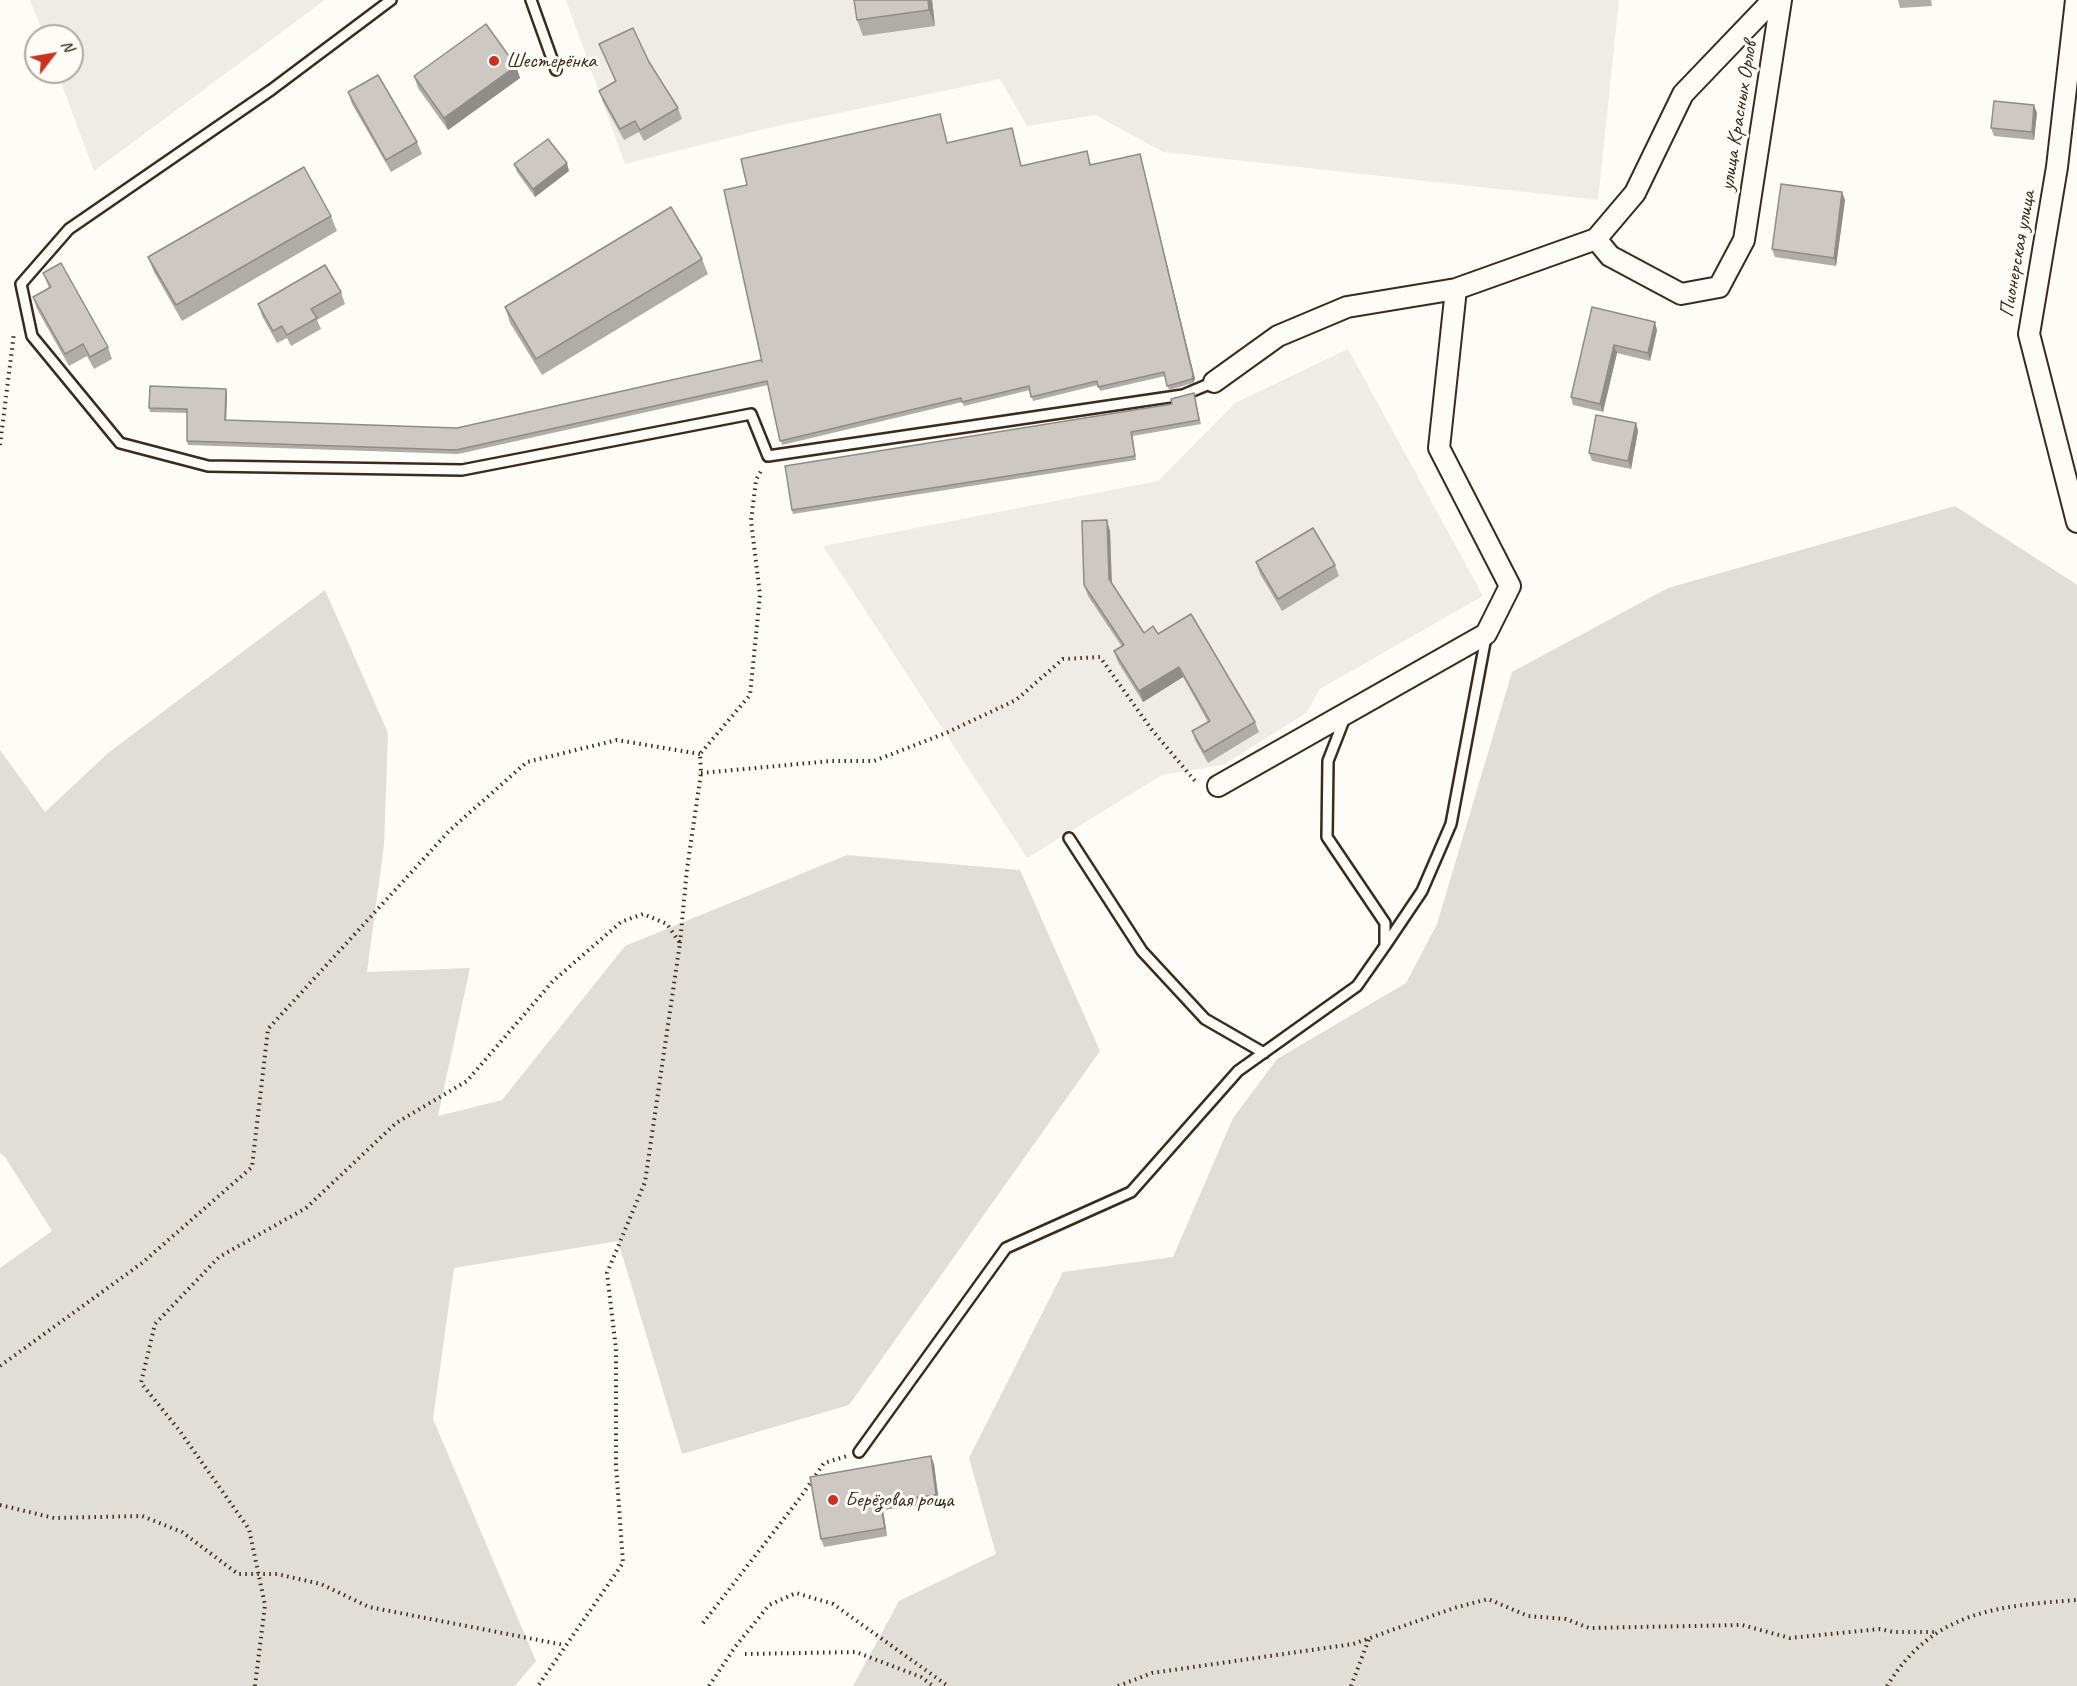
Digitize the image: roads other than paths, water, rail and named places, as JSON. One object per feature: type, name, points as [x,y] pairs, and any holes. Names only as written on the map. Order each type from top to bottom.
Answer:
[{"type":"street","points":[[1214,382],[1278,336],[1347,307],[1456,289],[1596,239],[1635,194],[1683,94],[1773,0]]},
{"type":"street","points":[[1744,240],[1781,0]]},
{"type":"street","name":"Пионерская улица","points":[[2075,517],[2029,334],[2057,168],[2076,0]]},
{"type":"street","points":[[1218,786],[1486,634],[1510,586],[1439,448],[1456,289]]},
{"type":"lane","points":[[391,0],[271,90],[69,229],[21,284],[32,336],[120,443],[208,466],[462,470],[752,414],[768,456],[1183,395],[1214,382]]},
{"type":"lane","points":[[531,0],[556,70]]},
{"type":"lane","points":[[1596,239],[1610,256],[1681,294],[1719,287],[1744,240]]},
{"type":"lane","points":[[859,1452],[1006,1248],[1131,1192],[1238,1071],[1357,986],[1422,891],[1451,824],[1486,634]]},
{"type":"lane","points":[[1348,713],[1340,727],[1328,761],[1327,837],[1385,923],[1385,946]]},
{"type":"lane","points":[[1069,838],[1142,951],[1205,1019],[1264,1053]]},
{"type":"place","name":"Шестерёнка","points":[[494,61]]},
{"type":"place","name":"Берёзовая роща","points":[[833,1500]]}]
